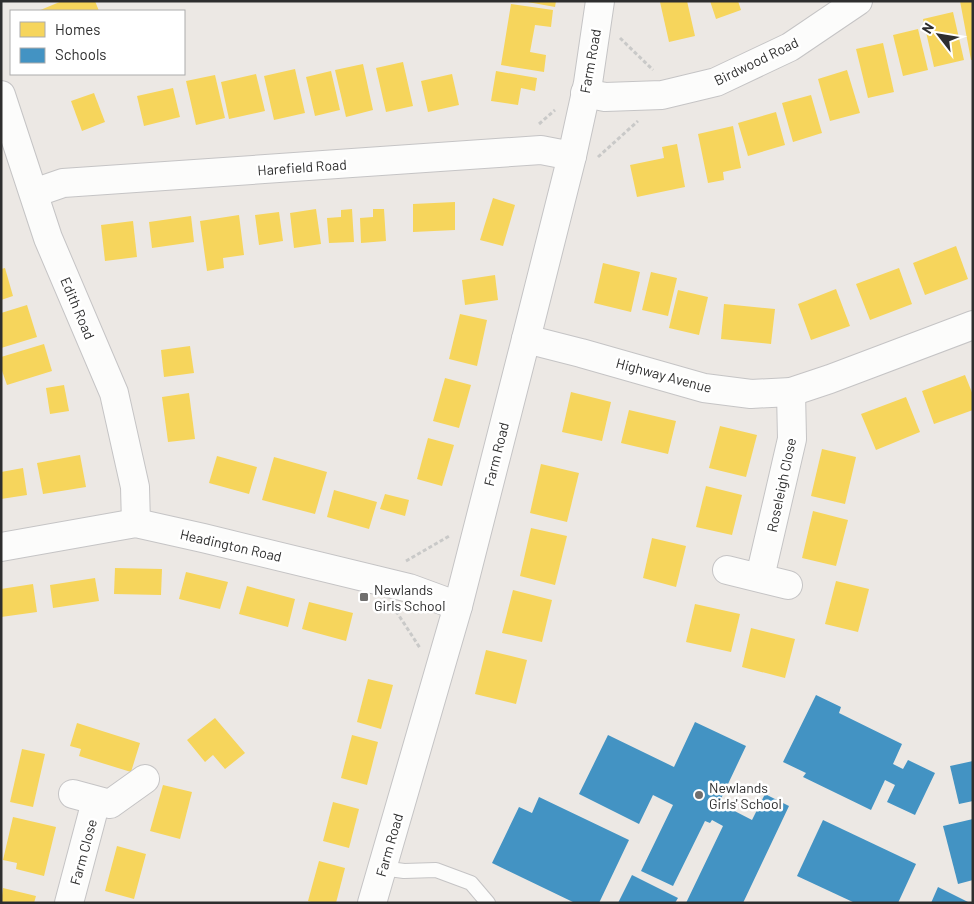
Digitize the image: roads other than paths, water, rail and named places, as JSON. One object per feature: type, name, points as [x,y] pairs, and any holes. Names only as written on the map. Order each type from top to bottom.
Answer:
[{"type":"street","name":"Farm Road","points":[[372,903],[458,606],[526,339],[572,156],[585,93],[600,1]]},
{"type":"street","name":"Birdwood Road","points":[[585,93],[604,97],[662,95],[716,82],[790,47],[858,1]]},
{"type":"street","name":"Edith Road","points":[[1,95],[48,238],[114,393],[135,487],[136,524]]},
{"type":"street","name":"Harefield Road","points":[[34,193],[63,183],[274,168],[541,150],[572,156]]},
{"type":"street","name":"Highway Avenue","points":[[526,339],[704,388],[751,394],[791,392],[973,325]]},
{"type":"street","name":"Roseleigh Close","points":[[760,577],[792,440],[791,392]]},
{"type":"street","name":"Headington Road","points":[[1,546],[136,524],[203,538],[409,588],[458,606]]},
{"type":"street","points":[[727,570],[788,585]]},
{"type":"street","name":"Farm Close","points":[[69,903],[84,797],[110,804],[145,779]]},
{"type":"lane","points":[[382,868],[404,871],[436,870],[471,883],[491,902]]},
{"type":"place","name":"Newlands Girls School","points":[[364,597]]},
{"type":"place","name":"Newlands Girls' School","points":[[699,795]]}]
